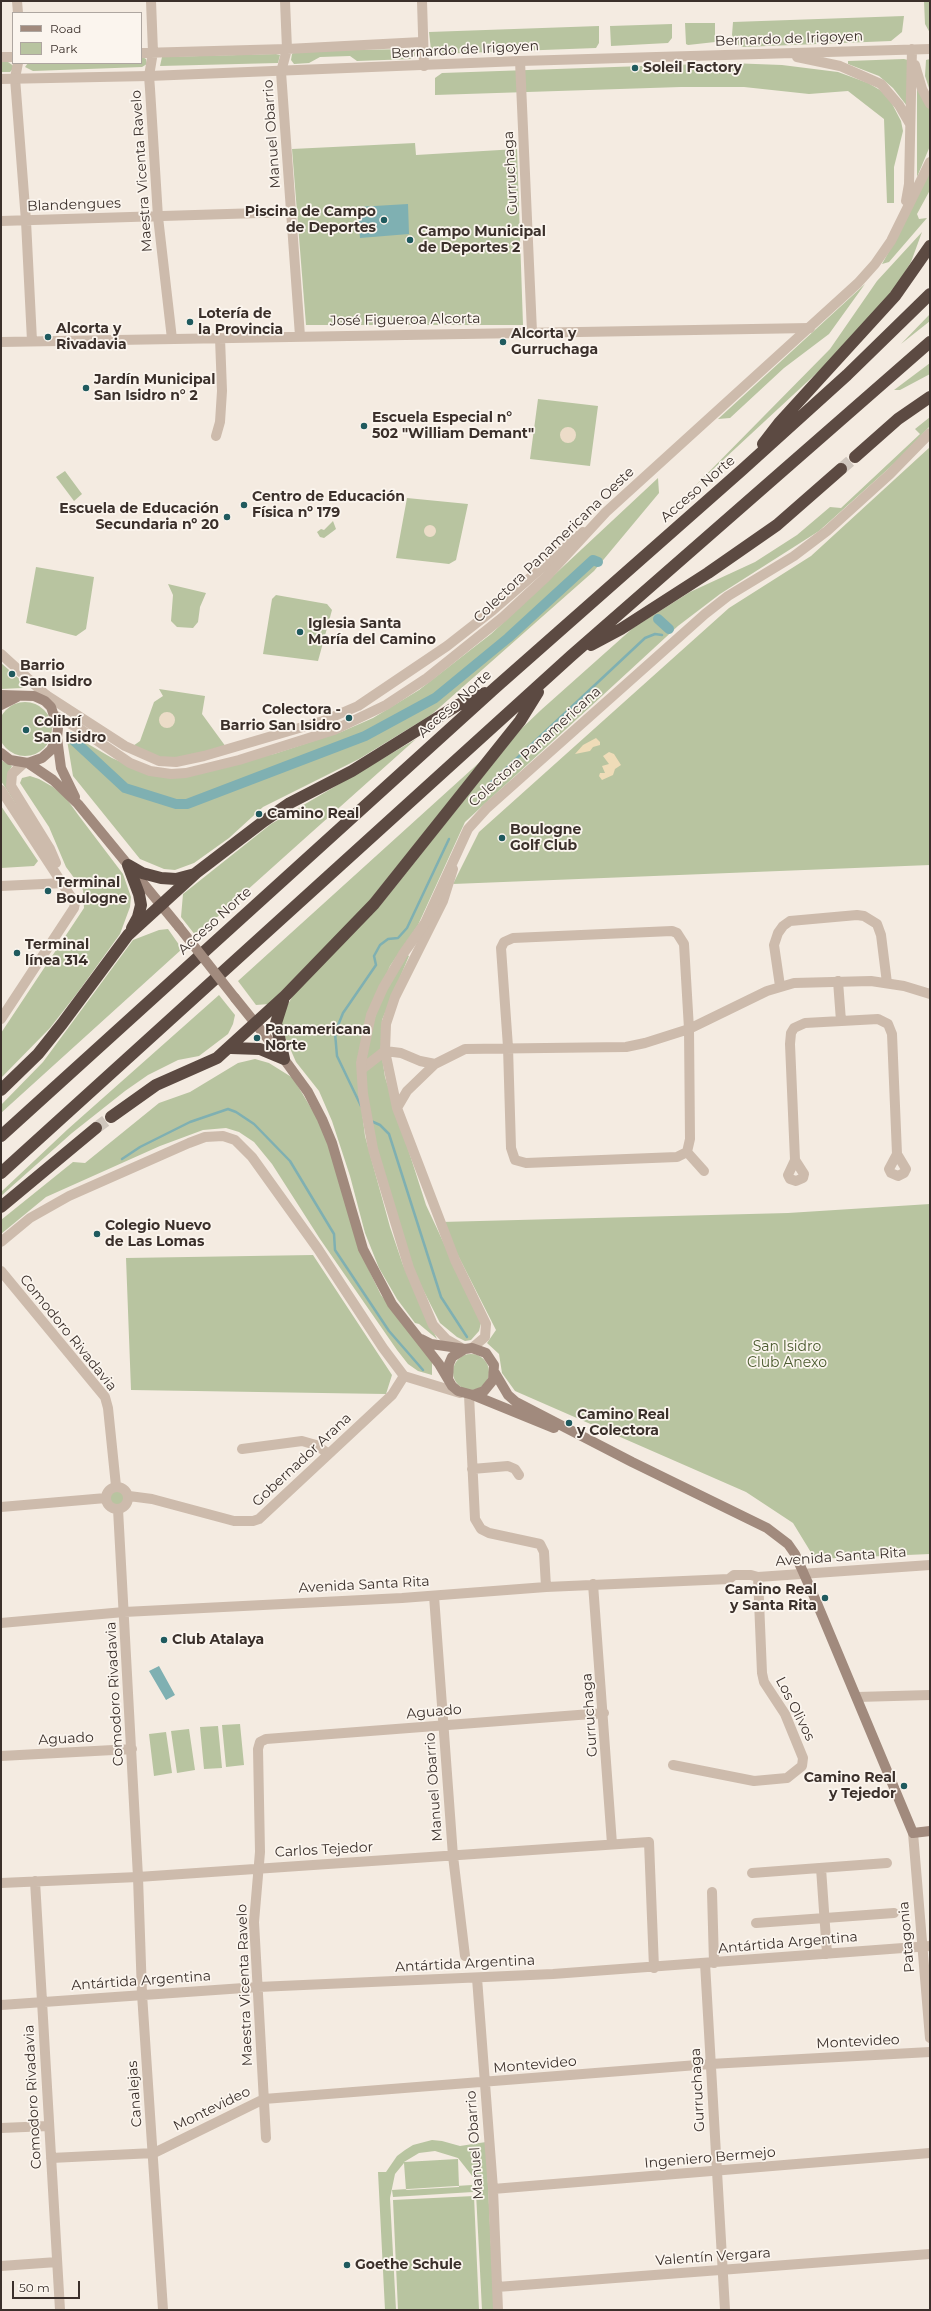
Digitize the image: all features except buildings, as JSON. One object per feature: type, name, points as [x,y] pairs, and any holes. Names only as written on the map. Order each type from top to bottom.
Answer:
[{"type":"highway","points":[[742,470],[780,422],[895,296],[930,246]]},
{"type":"highway","name":"Acceso Norte","points":[[1,1136],[495,688],[742,470],[847,375],[930,294]]},
{"type":"highway","points":[[1,1173],[571,656],[930,342]]},
{"type":"highway","points":[[855,457],[898,419],[930,398]]},
{"type":"highway","points":[[571,656],[621,629],[708,573],[777,525],[841,469]]},
{"type":"highway","points":[[111,1117],[156,1085],[208,1064],[230,1048],[285,996],[383,893],[520,721],[548,678]]},
{"type":"highway","points":[[128,936],[196,873],[290,803],[352,771],[426,727],[458,705],[495,688]]},
{"type":"highway","points":[[128,865],[142,872],[161,878],[176,878],[196,873]]},
{"type":"highway","points":[[1,1090],[38,1054],[128,936],[138,918],[141,905],[139,894],[128,865]]},
{"type":"highway","points":[[284,1059],[276,1023],[278,1011],[285,996]]},
{"type":"highway","points":[[230,1048],[260,1050],[284,1059]]},
{"type":"highway","points":[[1,1207],[96,1128]]},
{"type":"main road","points":[[1,695],[20,695],[45,698],[56,716],[61,768],[78,804]]},
{"type":"main road","points":[[1,705],[20,695]]},
{"type":"main road","points":[[26,763],[42,758],[51,750],[57,738]]},
{"type":"main road","points":[[1,753],[10,760],[26,763],[53,780],[78,804],[162,905],[284,1059],[308,1092],[332,1143],[356,1229],[372,1268],[392,1304],[458,1391],[632,1462]]},
{"type":"main road","points":[[419,1338],[436,1345],[466,1348],[486,1353],[491,1359],[495,1373],[508,1395],[516,1402],[780,1536],[796,1554],[913,1833],[930,1832]]},
{"type":"main road","points":[[448,1379],[447,1371],[452,1357],[466,1348]]},
{"type":"main road","points":[[469,1395],[484,1392],[489,1387],[495,1373]]},
{"type":"street","points":[[17,1],[18,12]]},
{"type":"street","name":"Maestra Vicenta Ravelo","points":[[151,1],[153,52],[149,76],[158,217],[172,339]]},
{"type":"street","name":"Manuel Obarrio","points":[[285,1],[287,49],[281,72],[300,336]]},
{"type":"street","points":[[422,1],[422,42],[424,66]]},
{"type":"street","name":"Bernardo de Irigoyen","points":[[142,53],[287,49],[422,42]]},
{"type":"street","points":[[912,49],[922,89],[930,104]]},
{"type":"street","points":[[905,211],[909,184],[912,49]]},
{"type":"street","name":"Bernardo de Irigoyen","points":[[1,79],[281,72],[520,61],[930,49]]},
{"type":"street","points":[[779,54],[840,66],[881,84],[899,105],[910,126]]},
{"type":"street","points":[[1,57],[12,56]]},
{"type":"street","name":"Gurruchaga","points":[[520,61],[532,332]]},
{"type":"street","points":[[18,64],[15,78],[26,221],[32,341]]},
{"type":"street","name":"Colectora Panamericana Oeste","points":[[56,716],[80,729],[130,764],[150,771],[171,774],[186,773],[239,760],[340,728],[386,704],[427,678],[469,646],[546,577],[598,520],[695,430],[810,328],[875,264],[891,241],[930,162]]},
{"type":"street","name":"Blandengues","points":[[1,222],[292,212]]},
{"type":"street","name":"José Figueroa Alcorta","points":[[1,342],[810,328]]},
{"type":"street","points":[[216,436],[220,422],[222,391],[220,338]]},
{"type":"street","name":"Colectora Panamericana","points":[[466,1348],[438,1332],[409,1268],[373,1150],[363,1094],[362,1069],[371,1015],[383,988],[403,954],[425,923],[461,842],[474,821],[503,792],[705,614],[728,596],[794,556],[828,531],[890,474],[930,433]]},
{"type":"street","points":[[1,654],[45,698],[61,706],[130,748],[159,761],[176,762],[204,756],[339,715],[395,682],[493,610],[534,572],[598,520]]},
{"type":"street","points":[[26,763],[12,774],[11,786],[50,849],[64,883]]},
{"type":"street","points":[[1,790],[74,899],[74,908],[1,1019]]},
{"type":"street","points":[[461,842],[443,901],[395,997],[386,1024],[385,1051],[397,1108],[455,1260],[486,1324],[485,1337],[466,1348]]},
{"type":"street","points":[[1,886],[64,883]]},
{"type":"street","points":[[780,986],[774,945],[778,933],[783,926],[790,922],[857,915],[864,916],[877,924],[881,935],[887,983]]},
{"type":"street","points":[[672,931],[677,933],[684,944],[689,1029],[690,1138],[687,1152],[677,1157],[526,1163],[515,1160],[511,1148],[508,1047],[501,948],[504,942],[513,938],[672,931]]},
{"type":"street","points":[[397,1108],[411,1086],[435,1064],[464,1048],[626,1047],[670,1037],[744,1001],[780,986],[794,983],[838,981],[887,983],[930,994]]},
{"type":"street","points":[[838,981],[841,1021]]},
{"type":"street","points":[[795,1160],[791,1033],[798,1025],[805,1023],[878,1019],[884,1021],[891,1029],[897,1154]]},
{"type":"street","points":[[362,1069],[385,1051],[401,1053],[435,1064]]},
{"type":"street","points":[[1,1242],[30,1218],[54,1203],[189,1143],[205,1137],[224,1136],[235,1140],[252,1157],[265,1175],[404,1376],[469,1395],[476,1519],[481,1529],[489,1533],[540,1544],[544,1552],[546,1587]]},
{"type":"street","points":[[687,1152],[704,1171]]},
{"type":"street","name":"Comodoro Rivadavia","points":[[1,1271],[105,1397],[108,1408],[116,1486]]},
{"type":"street","name":"Gobernador Arana","points":[[129,1496],[152,1499],[234,1521],[253,1521],[268,1513],[392,1395],[404,1376]]},
{"type":"street","points":[[242,1449],[302,1441],[316,1445],[329,1454]]},
{"type":"street","points":[[472,1469],[508,1466],[515,1469],[519,1475]]},
{"type":"street","points":[[116,1486],[123,1488],[129,1496],[125,1506],[118,1509],[108,1505],[106,1498],[110,1489],[116,1486]]},
{"type":"street","points":[[1,1507],[106,1498]]},
{"type":"street","name":"Comodoro Rivadavia","points":[[118,1509],[138,1877]]},
{"type":"street","name":"Avenida Santa Rita","points":[[1,1623],[124,1612],[434,1596],[593,1584],[729,1579],[734,1576],[751,1575],[756,1577],[804,1572],[930,1565]]},
{"type":"street","name":"Los Olivos","points":[[673,1765],[754,1781],[787,1778],[802,1766],[803,1758],[785,1714],[764,1682],[762,1673],[756,1577]]},
{"type":"street","name":"Gurruchaga","points":[[593,1584],[604,1713],[612,1844]]},
{"type":"street","name":"Manuel Obarrio","points":[[434,1596],[453,1856],[465,1956]]},
{"type":"street","points":[[857,1697],[930,1695]]},
{"type":"street","name":"Aguado","points":[[266,1740],[604,1713]]},
{"type":"street","name":"Maestra Vicenta Ravelo","points":[[266,1740],[260,1742],[258,1749],[261,1842],[254,1922],[266,2138]]},
{"type":"street","name":"Aguado","points":[[1,1756],[132,1749]]},
{"type":"street","name":"Patagonia","points":[[913,1833],[926,1946],[930,2038]]},
{"type":"street","name":"Carlos Tejedor","points":[[1,1883],[138,1877],[648,1842],[654,1968]]},
{"type":"street","points":[[752,1873],[887,1863]]},
{"type":"street","points":[[821,1868],[827,1954]]},
{"type":"street","name":"Canalejas","points":[[138,1877],[142,1994],[154,2153],[163,2310]]},
{"type":"street","name":"Comodoro Rivadavia","points":[[35,1881],[60,2310]]},
{"type":"street","name":"Gurruchaga","points":[[712,1892],[709,1963],[710,2064],[725,2310]]},
{"type":"street","points":[[756,1923],[894,1913]]},
{"type":"street","name":"Antártida Argentina","points":[[1,2005],[258,1987],[477,1978],[654,1968],[926,1946]]},
{"type":"street","name":"Manuel Obarrio","points":[[477,1978],[493,2189],[498,2310]]},
{"type":"street","name":"Montevideo","points":[[154,2153],[264,2099],[484,2083],[710,2064],[930,2052]]},
{"type":"street","points":[[1,2128],[49,2126]]},
{"type":"street","points":[[51,2158],[154,2153]]},
{"type":"street","name":"Ingeniero Bermejo","points":[[493,2189],[717,2172],[930,2153]]},
{"type":"street","name":"Valentín Vergara","points":[[497,2287],[930,2254]]},
{"type":"street","points":[[1,2266],[57,2262]]},
{"type":"green space","points":[[924,1],[930,1],[930,33],[925,24]]},
{"type":"green space","points":[[904,16],[902,32],[891,41],[743,47],[736,44],[732,35],[733,22]]},
{"type":"green space","points":[[685,23],[715,23],[715,42],[686,44]]},
{"type":"green space","points":[[672,24],[672,38],[668,43],[611,46],[610,26]]},
{"type":"green space","points":[[599,26],[599,43],[596,48],[437,54],[431,50],[429,32]]},
{"type":"green space","points":[[412,49],[415,51],[415,56],[411,59],[357,61],[350,56],[320,57],[309,63],[294,64],[291,60],[292,54],[296,51]]},
{"type":"green space","points":[[280,55],[278,63],[160,66],[162,57]]},
{"type":"green space","points":[[142,57],[146,59],[147,64],[142,67],[33,71],[25,67],[27,64],[142,64]]},
{"type":"green space","points":[[930,59],[930,91],[925,76],[926,60]]},
{"type":"green space","points":[[908,60],[907,106],[893,88],[879,76],[848,64],[848,61]]},
{"type":"green space","points":[[1,62],[8,62],[15,67],[10,72],[1,72]]},
{"type":"green space","points":[[729,63],[782,65],[838,72],[868,83],[880,90],[889,98],[901,121],[903,131],[894,167],[894,203],[887,203],[884,119],[848,91],[809,94],[744,87],[681,87],[435,95],[435,78],[442,73]]},
{"type":"green space","points":[[917,88],[930,109],[930,146],[917,177]]},
{"type":"green space","name":"Campo Municipal de Deportes 2","points":[[415,143],[416,155],[517,149],[523,325],[306,325],[292,149]]},
{"type":"green space","points":[[930,171],[930,190],[917,214],[919,219],[927,218],[889,262],[882,264],[903,226]]},
{"type":"green space","points":[[922,232],[911,262],[892,293],[835,356],[695,486],[830,349],[877,281]]},
{"type":"green space","points":[[865,284],[829,334],[784,368],[730,418],[718,419]]},
{"type":"green space","points":[[930,314],[930,321],[901,344]]},
{"type":"green space","points":[[930,363],[930,374],[900,390],[894,390]]},
{"type":"green space","points":[[538,399],[598,406],[590,466],[530,459]]},
{"type":"green space","points":[[930,417],[930,426],[897,461],[819,531],[720,594],[678,626],[465,822],[418,925],[390,966],[371,1010],[360,1095],[365,1136],[390,1227],[403,1265],[437,1339],[419,1324],[415,1323],[397,1299],[379,1268],[365,1233],[350,1176],[332,1121],[319,1091],[296,1062],[282,1030],[282,1018],[288,1004],[294,994],[379,907],[520,730],[541,710],[633,628],[690,592],[755,562],[797,535],[830,507],[841,508],[920,434],[915,429]]},
{"type":"green space","name":"Boulogne Golf Club","points":[[930,447],[930,865],[453,884],[479,832],[729,608],[811,556]]},
{"type":"green space","points":[[65,471],[82,494],[74,501],[56,477]]},
{"type":"green space","points":[[658,478],[659,493],[594,571],[431,715],[359,759],[263,807],[229,838],[194,863],[175,870],[164,869],[140,859],[73,776],[67,740],[71,734],[112,758],[151,775],[274,754],[341,732],[373,718],[419,690],[491,634]]},
{"type":"green space","points":[[407,498],[468,504],[456,560],[449,564],[396,558]]},
{"type":"green space","points":[[333,521],[336,529],[324,538],[320,537],[317,532],[321,529],[324,530]]},
{"type":"green space","points":[[36,567],[94,577],[86,629],[76,636],[26,623]]},
{"type":"green space","points":[[168,584],[206,593],[200,607],[198,622],[193,628],[177,627],[171,621],[173,595]]},
{"type":"green space","points":[[276,595],[327,604],[332,610],[318,661],[263,654],[272,599]]},
{"type":"green space","points":[[1,663],[24,683],[25,686],[22,688],[1,689]]},
{"type":"green space","points":[[159,689],[205,696],[202,714],[226,747],[177,759],[162,759],[133,746],[140,741],[154,702],[163,696]]},
{"type":"green space","points":[[25,702],[35,704],[44,710],[50,719],[52,729],[50,739],[44,748],[35,754],[25,756],[15,754],[6,748],[0,739],[0,719],[6,710],[15,704]]},
{"type":"green space","points":[[416,739],[196,936],[181,917],[183,894],[271,824]]},
{"type":"green space","points":[[1,760],[12,766],[8,773],[29,824],[1,781]]},
{"type":"green space","points":[[482,760],[366,905],[269,1004],[256,1005],[238,981]]},
{"type":"green space","points":[[30,776],[53,787],[66,798],[123,874],[131,897],[130,907],[120,934],[50,1028],[1,1078],[1,1033],[84,908],[83,890],[66,867],[49,827],[20,783],[22,778]]},
{"type":"green space","points":[[1,806],[38,861],[34,866],[1,868]]},
{"type":"green space","points":[[168,929],[182,949],[1,1113],[1,1105],[43,1062],[133,940],[159,930]]},
{"type":"green space","points":[[406,954],[409,956],[382,1020],[381,1050],[385,1077],[426,1205],[481,1323],[479,1331],[471,1340],[465,1341],[457,1337],[440,1323],[412,1268],[376,1149],[366,1093],[365,1061],[375,1017],[383,995]]},
{"type":"green space","points":[[219,995],[235,1015],[233,1024],[228,1034],[199,1056],[178,1060],[148,1075],[125,1091],[72,1133],[1,1196],[1,1192],[68,1129]]},
{"type":"green space","points":[[255,1059],[269,1063],[293,1078],[320,1123],[332,1153],[366,1264],[381,1295],[432,1360],[432,1375],[418,1371],[408,1364],[320,1239],[272,1164],[254,1142],[239,1132],[226,1128],[203,1130],[160,1146],[46,1197],[1,1234],[1,1220],[73,1162],[85,1163],[159,1103],[190,1092],[238,1063]]},
{"type":"green space","name":"San Isidro Club Anexo","points":[[930,1204],[930,1554],[815,1559],[793,1523],[746,1492],[515,1391],[502,1373],[499,1354],[487,1343],[496,1330],[441,1222],[788,1213]]},
{"type":"green space","points":[[313,1255],[392,1375],[386,1394],[131,1390],[126,1258]]},
{"type":"green space","points":[[475,1354],[484,1359],[488,1365],[488,1379],[484,1385],[475,1390],[467,1390],[458,1385],[454,1379],[453,1368],[458,1359],[464,1355]]},
{"type":"green space","points":[[114,1489],[120,1489],[125,1494],[123,1503],[120,1505],[114,1505],[109,1500],[109,1494]]},
{"type":"green space","points":[[240,1724],[244,1765],[226,1767],[222,1725]]},
{"type":"green space","points":[[218,1726],[222,1768],[204,1769],[200,1727]]},
{"type":"green space","points":[[189,1729],[195,1770],[177,1773],[171,1731]]},
{"type":"green space","points":[[166,1732],[172,1773],[154,1776],[149,1734]]},
{"type":"green space","points":[[432,2140],[460,2146],[486,2142],[494,2310],[482,2310],[476,2193],[473,2177],[458,2158],[435,2151],[419,2153],[404,2162],[458,2159],[459,2187],[406,2190],[404,2163],[395,2174],[390,2198],[396,2310],[385,2310],[378,2172],[386,2172],[397,2156],[413,2145]]},
{"type":"green space","points":[[472,2185],[473,2192],[393,2197],[392,2190]]},
{"type":"green space","points":[[474,2196],[479,2310],[398,2310],[393,2200]]},
{"type":"sand","points":[[596,738],[600,742],[600,745],[593,747],[590,751],[575,754],[583,745]]},
{"type":"sand","points":[[609,752],[614,754],[621,765],[615,769],[613,775],[602,780],[599,776],[600,773],[605,773],[602,766],[609,764],[603,756]]},
{"type":"shaded area","points":[[565,427],[571,427],[576,432],[574,441],[571,443],[565,443],[560,438],[560,432]]},
{"type":"shaded area","points":[[430,525],[434,527],[436,531],[434,535],[430,537],[426,535],[424,531],[426,527]]},
{"type":"shaded area","points":[[167,712],[173,714],[175,720],[173,726],[167,728],[161,726],[159,720],[161,714]]},
{"type":"water","name":"Piscina de Campo de Deportes","points":[[408,204],[409,234],[360,238],[357,207]]},
{"type":"water","points":[[159,1666],[175,1695],[166,1700],[149,1671]]},
{"type":"waterway","points":[[70,737],[125,788],[176,804],[187,804],[365,736],[435,698],[508,638],[593,560],[598,562]]},
{"type":"waterway","points":[[658,619],[669,629]]},
{"type":"waterway","points":[[484,789],[645,638],[655,634],[662,635]]},
{"type":"waterway","points":[[361,1106],[337,1056],[335,1033],[343,1013],[376,965],[374,956],[380,945],[388,939],[398,938],[407,928],[449,839]]},
{"type":"waterway","points":[[122,1159],[140,1147],[190,1122],[228,1109],[236,1112],[254,1124],[290,1161],[334,1234],[335,1250],[389,1331],[423,1370]]},
{"type":"waterway","points":[[371,1121],[380,1125],[389,1134],[441,1297],[467,1337]]},
{"type":"tunnel","points":[[841,469],[855,457]]},
{"type":"tunnel","points":[[96,1128],[111,1117]]},
{"type":"place","name":"Soleil Factory","points":[[635,68]]},
{"type":"place","name":"Piscina de Campo de Deportes","points":[[384,220]]},
{"type":"place","name":"Campo Municipal de Deportes 2","points":[[410,240]]},
{"type":"place","name":"Lotería de la Provincia","points":[[190,322]]},
{"type":"place","name":"Alcorta y Rivadavia","points":[[48,337]]},
{"type":"place","name":"Alcorta y Gurruchaga","points":[[503,342]]},
{"type":"place","name":"Jardín Municipal San Isidro n° 2","points":[[86,388]]},
{"type":"place","name":"Escuela Especial n° 502 \"William Demant\"","points":[[364,426]]},
{"type":"place","name":"Centro de Educación Física nº 179","points":[[244,505]]},
{"type":"place","name":"Escuela de Educación Secundaria nº 20","points":[[227,517]]},
{"type":"place","name":"Iglesia Santa María del Camino","points":[[300,632]]},
{"type":"place","name":"Barrio San Isidro","points":[[12,674]]},
{"type":"place","name":"Colectora - Barrio San Isidro","points":[[349,718]]},
{"type":"place","name":"Colibrí San Isidro","points":[[26,730]]},
{"type":"place","name":"Camino Real","points":[[259,814]]},
{"type":"place","name":"Boulogne Golf Club","points":[[502,838]]},
{"type":"place","name":"Terminal Boulogne","points":[[48,891]]},
{"type":"place","name":"Terminal línea 314","points":[[17,953]]},
{"type":"place","name":"Panamericana Norte","points":[[257,1038]]},
{"type":"place","name":"Colegio Nuevo de Las Lomas","points":[[97,1234]]},
{"type":"place","name":"Camino Real y Colectora","points":[[569,1423]]},
{"type":"place","name":"Camino Real y Santa Rita","points":[[825,1598]]},
{"type":"place","name":"Club Atalaya","points":[[164,1640]]},
{"type":"place","name":"Camino Real y Tejedor","points":[[904,1786]]},
{"type":"place","name":"Goethe Schule","points":[[347,2265]]}]
